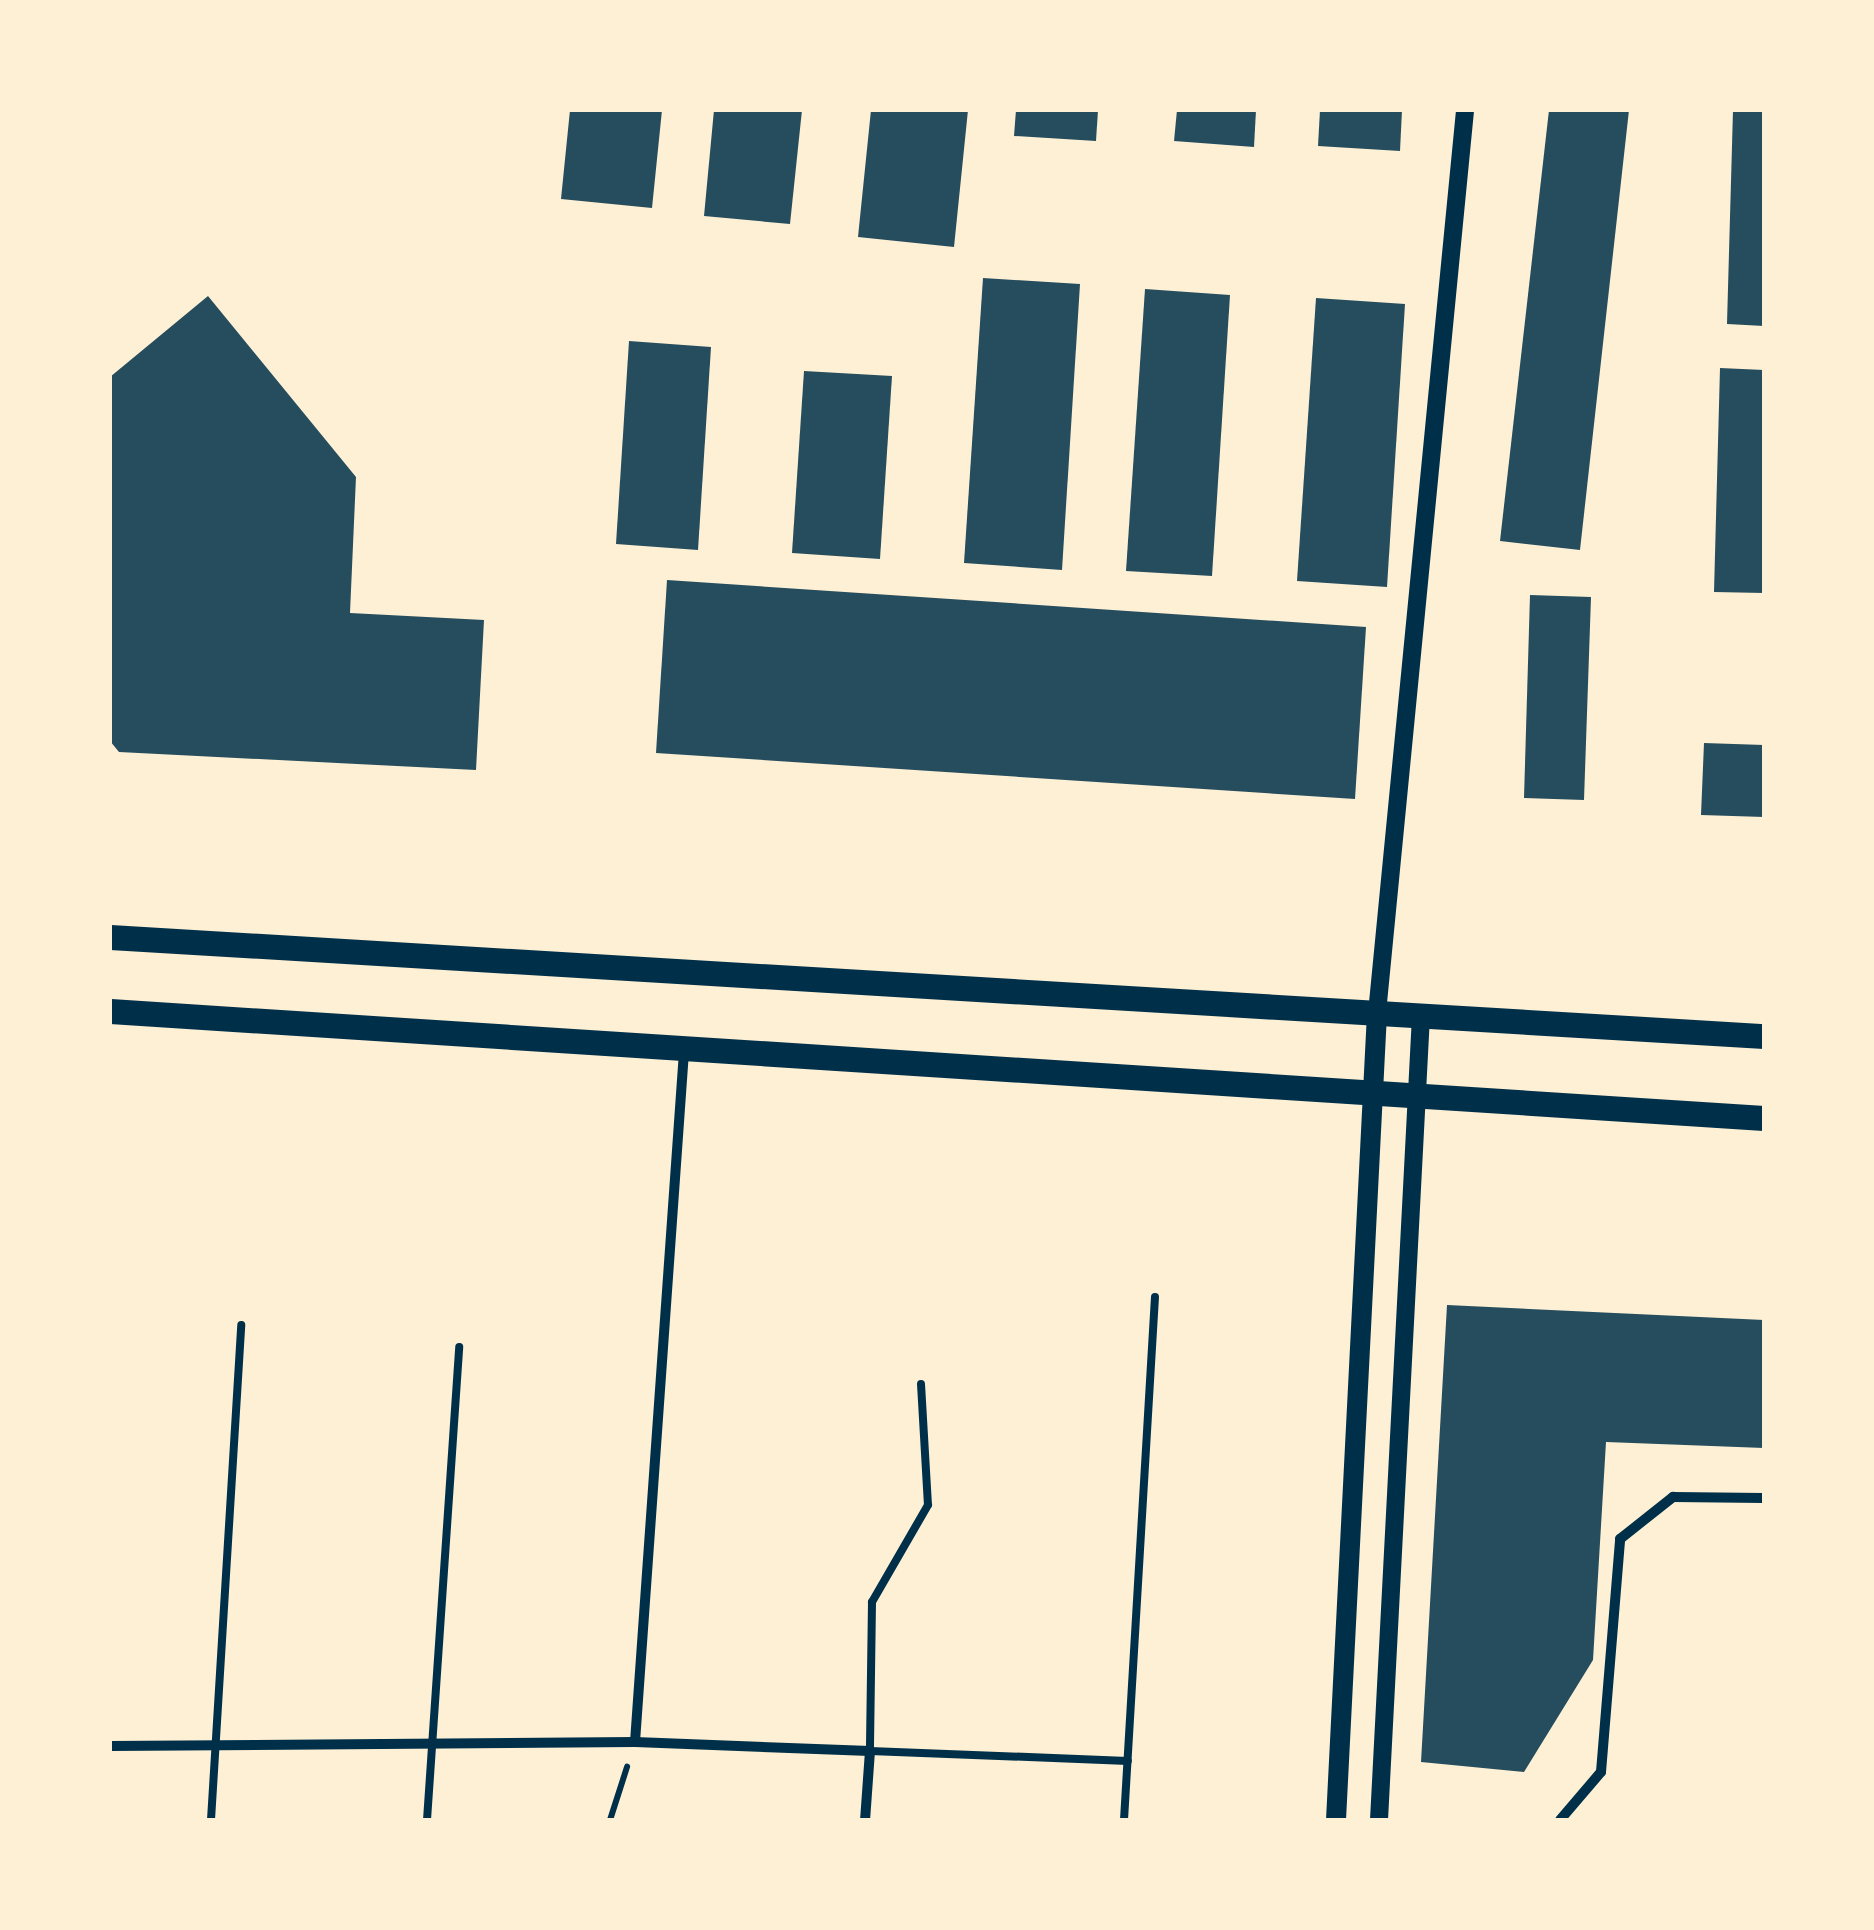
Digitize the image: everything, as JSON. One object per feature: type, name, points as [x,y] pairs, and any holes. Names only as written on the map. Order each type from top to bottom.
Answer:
[{"type":"main road","points":[[110,937],[1764,1036]]},
{"type":"main road","points":[[110,1011],[1421,1100],[1764,1118]]},
{"type":"main road","points":[[1336,1820],[1377,1097],[1377,1013]]},
{"type":"street","points":[[1377,1013],[1465,110]]},
{"type":"street","points":[[1379,1820],[1421,1100],[1421,1016]]},
{"type":"street","points":[[636,1742],[684,1050]]},
{"type":"street","points":[[1560,1820],[1601,1772],[1620,1539],[1673,1497],[1764,1498]]},
{"type":"street","points":[[110,1746],[636,1742],[870,1750],[866,1820]]},
{"type":"lane","points":[[1124,1820],[1155,1297]]},
{"type":"lane","points":[[211,1820],[241,1324]]},
{"type":"lane","points":[[426,1820],[459,1346]]},
{"type":"lane","points":[[921,1384],[928,1505],[872,1602],[870,1750],[1128,1761]]},
{"type":"path","points":[[610,1820],[636,1742]]},
{"type":"building","points":[[570,110],[662,110],[652,208],[561,199]]},
{"type":"building","points":[[714,110],[802,110],[790,224],[704,216]]},
{"type":"building","points":[[871,110],[968,110],[954,247],[858,237]]},
{"type":"building","points":[[1016,110],[1098,110],[1096,141],[1014,136]]},
{"type":"building","points":[[1177,110],[1256,110],[1254,147],[1174,141]]},
{"type":"building","points":[[1320,110],[1402,110],[1400,151],[1318,146]]},
{"type":"building","points":[[1549,110],[1629,110],[1580,550],[1500,541]]},
{"type":"building","points":[[1733,110],[1764,110],[1764,326],[1727,324]]},
{"type":"building","points":[[983,278],[1080,284],[1062,570],[964,563]]},
{"type":"building","points":[[1145,289],[1230,295],[1212,576],[1126,571]]},
{"type":"building","points":[[208,296],[356,477],[350,613],[484,620],[476,770],[119,752],[110,741],[110,377]]},
{"type":"building","points":[[1316,298],[1405,304],[1387,587],[1297,581]]},
{"type":"building","points":[[629,341],[711,347],[698,550],[616,544]]},
{"type":"building","points":[[1720,368],[1764,370],[1764,593],[1714,592]]},
{"type":"building","points":[[804,371],[892,376],[880,559],[792,553]]},
{"type":"building","points":[[667,580],[1366,627],[1355,799],[656,753]]},
{"type":"building","points":[[1530,595],[1591,597],[1584,800],[1524,798]]},
{"type":"building","points":[[1704,743],[1764,745],[1764,817],[1701,815]]},
{"type":"building","points":[[1447,1305],[1764,1320],[1764,1448],[1606,1442],[1593,1660],[1524,1772],[1421,1762]]}]
